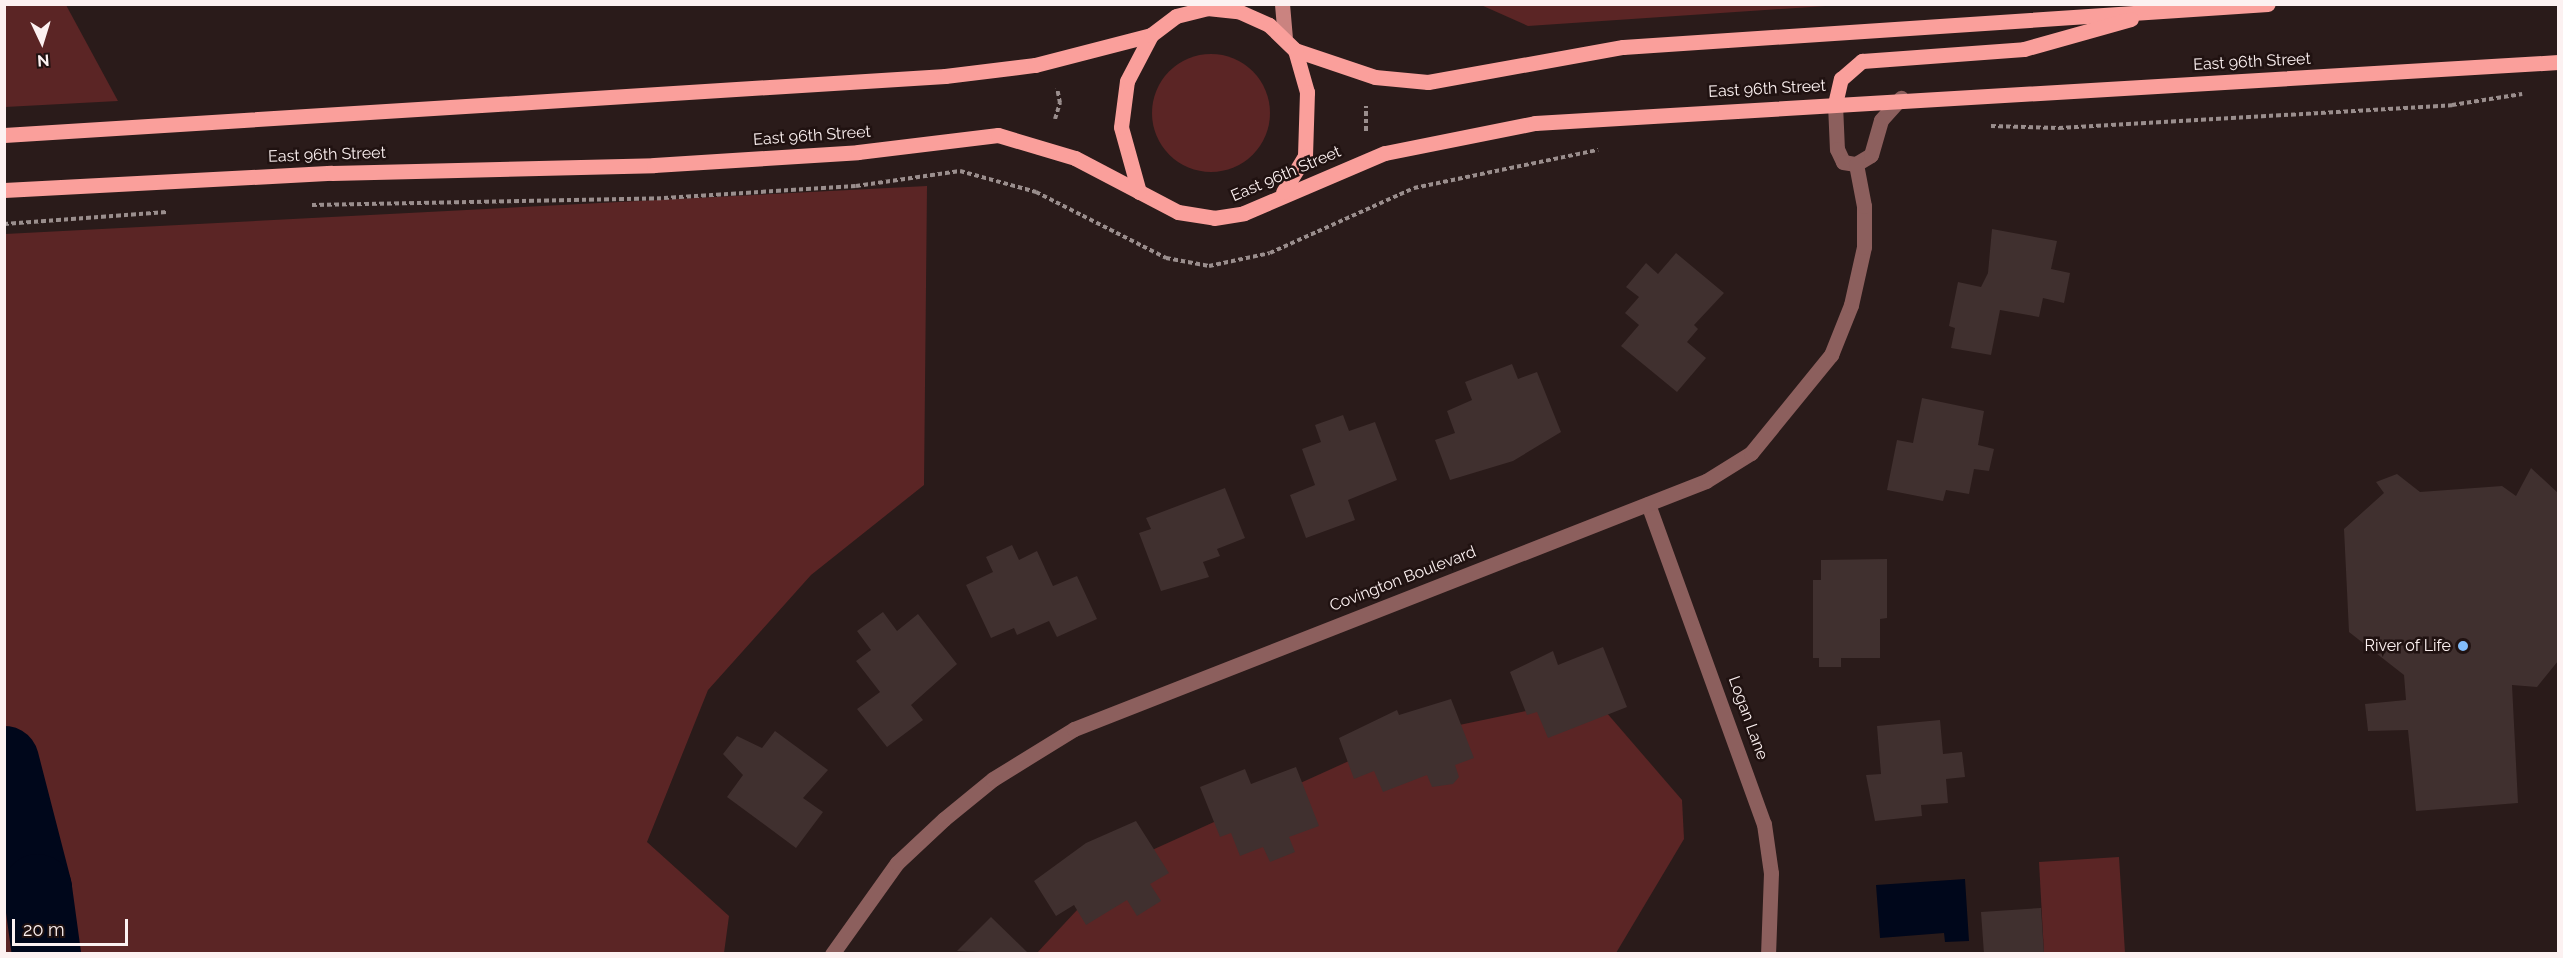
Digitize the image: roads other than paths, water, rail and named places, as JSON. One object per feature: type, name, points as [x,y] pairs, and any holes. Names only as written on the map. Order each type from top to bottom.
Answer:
[{"type":"main road","points":[[1295,50],[1375,77],[1428,82],[1623,47],[2268,4]]},
{"type":"main road","points":[[4,135],[979,73],[1035,65],[1151,35],[1196,7],[1238,11],[1286,36],[1295,50],[1307,92],[1305,156],[1296,177],[1277,198]]},
{"type":"main road","points":[[1835,104],[1841,80],[1862,61],[2024,49],[2160,11]]},
{"type":"main road","points":[[1139,192],[1121,109],[1126,81],[1151,35]]},
{"type":"main road","name":"East 96th Street","points":[[4,190],[73,185],[654,165],[858,152],[998,135],[1058,151],[1196,218],[1230,217],[1384,153],[1486,129],[1650,113],[2559,62]]},
{"type":"street","points":[[1282,4],[1286,36]]},
{"type":"street","points":[[1835,104],[1837,149],[1843,162],[1856,164],[1871,155],[1881,120],[1901,98]]},
{"type":"street","name":"Covington Boulevard","points":[[832,954],[897,864],[944,819],[993,779],[1074,729],[1706,481],[1751,453],[1831,355],[1851,305],[1864,247],[1864,206],[1856,164]]},
{"type":"street","name":"Logan Lane","points":[[1648,504],[1764,824],[1771,873],[1768,954]]},
{"type":"water","points":[[1965,879],[1969,941],[1945,942],[1944,933],[1880,938],[1876,885]]},
{"type":"waterway","points":[[4,760],[37,888],[46,954]]},
{"type":"place","name":"River of Life","points":[[2463,646]]}]
